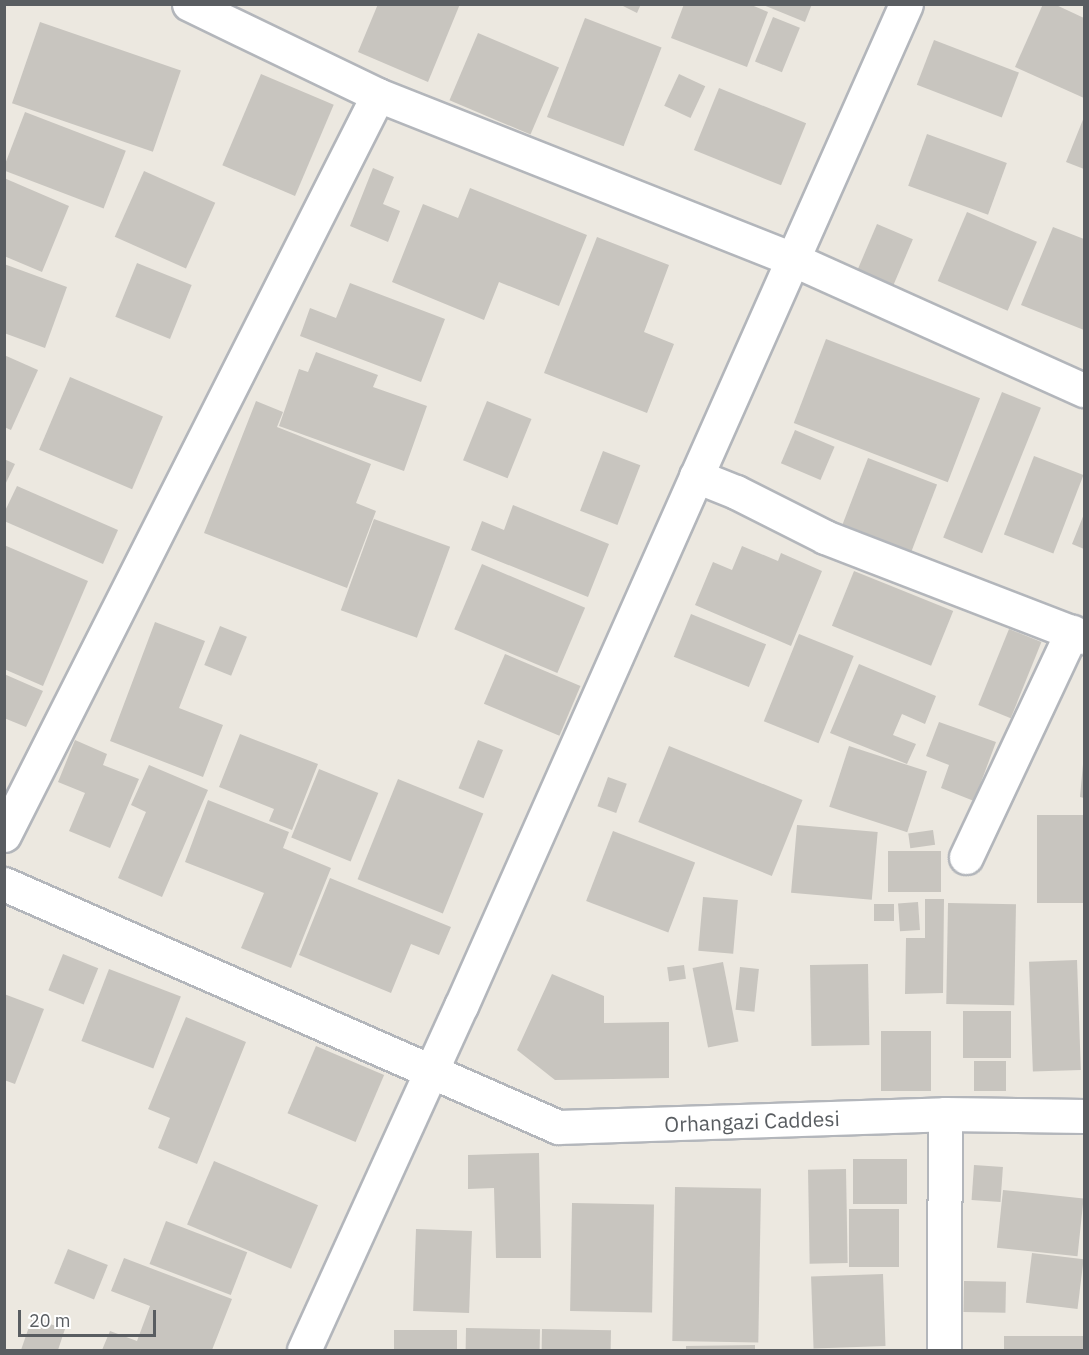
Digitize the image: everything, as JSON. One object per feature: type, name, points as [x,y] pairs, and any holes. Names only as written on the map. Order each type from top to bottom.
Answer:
[{"type":"street","points":[[189,4],[378,95],[792,259],[1084,390]]},
{"type":"street","points":[[304,1350],[906,4]]},
{"type":"street","points":[[4,835],[378,95]]},
{"type":"street","points":[[696,476],[736,492],[825,537],[1078,634],[966,857]]},
{"type":"street","name":"Orhangazi Caddesi","points":[[4,884],[558,1127],[945,1114],[1084,1116]]},
{"type":"street","points":[[944,1350],[945,1114]]},
{"type":"building","points":[[378,4],[460,4],[428,82],[358,52]]},
{"type":"building","points":[[619,4],[641,4],[637,13]]},
{"type":"building","points":[[684,4],[749,4],[768,12],[747,67],[671,38]]},
{"type":"building","points":[[761,4],[812,4],[805,22]]},
{"type":"building","points":[[1043,4],[1054,4],[1084,18],[1084,98],[1015,67]]},
{"type":"building","points":[[773,17],[800,28],[782,72],[755,62]]},
{"type":"building","points":[[585,18],[662,47],[624,146],[547,117]]},
{"type":"building","points":[[40,22],[181,71],[153,152],[12,103]]},
{"type":"building","points":[[478,33],[559,67],[530,135],[449,100]]},
{"type":"building","points":[[934,40],[1019,73],[1002,117],[917,85]]},
{"type":"building","points":[[261,74],[334,105],[295,196],[222,165]]},
{"type":"building","points":[[679,74],[705,86],[690,118],[664,106]]},
{"type":"building","points":[[719,88],[806,123],[781,185],[694,150]]},
{"type":"building","points":[[25,112],[126,151],[104,209],[4,170]]},
{"type":"building","points":[[1084,117],[1084,169],[1066,162]]},
{"type":"building","points":[[927,134],[1007,163],[988,215],[908,186]]},
{"type":"building","points":[[373,168],[394,177],[383,204],[400,211],[388,242],[350,226]]},
{"type":"building","points":[[144,171],[215,203],[186,269],[115,237]]},
{"type":"building","points":[[4,178],[69,206],[42,272],[4,256]]},
{"type":"building","points":[[470,188],[587,235],[559,306],[499,282],[484,320],[392,282],[423,204],[458,218]]},
{"type":"building","points":[[967,212],[1037,242],[1008,311],[938,281]]},
{"type":"building","points":[[877,224],[913,239],[892,288],[856,273]]},
{"type":"building","points":[[1053,227],[1084,239],[1084,330],[1021,305]]},
{"type":"building","points":[[597,237],[669,265],[644,332],[674,344],[647,413],[544,373]]},
{"type":"building","points":[[137,263],[192,285],[170,339],[115,317]]},
{"type":"building","points":[[4,264],[67,287],[45,348],[4,333]]},
{"type":"building","points":[[350,283],[445,319],[421,382],[300,336],[310,308],[336,318]]},
{"type":"building","points":[[826,339],[980,398],[948,482],[794,423]]},
{"type":"building","points":[[316,352],[378,375],[373,387],[427,406],[404,471],[279,426],[299,369],[308,372]]},
{"type":"building","points":[[4,355],[38,370],[11,430],[4,427]]},
{"type":"building","points":[[70,377],[163,416],[132,489],[39,450]]},
{"type":"building","points":[[1002,392],[1041,408],[982,553],[943,538]]},
{"type":"building","points":[[256,401],[283,412],[277,427],[371,464],[356,503],[376,511],[347,588],[204,533]]},
{"type":"building","points":[[487,401],[532,419],[508,478],[463,460]]},
{"type":"building","points":[[795,430],[835,447],[821,480],[781,463]]},
{"type":"building","points":[[603,451],[640,465],[617,525],[580,511]]},
{"type":"building","points":[[1034,456],[1083,475],[1053,553],[1004,534]]},
{"type":"building","points":[[868,458],[937,485],[907,563],[838,536]]},
{"type":"building","points":[[4,459],[15,464],[4,487]]},
{"type":"building","points":[[17,486],[118,530],[103,564],[4,521],[4,513]]},
{"type":"building","points":[[513,505],[609,544],[588,597],[471,550],[482,521],[504,530]]},
{"type":"building","points":[[1084,514],[1084,549],[1072,544]]},
{"type":"building","points":[[374,519],[450,547],[417,638],[341,610]]},
{"type":"building","points":[[4,545],[88,581],[43,686],[4,669]]},
{"type":"building","points":[[742,546],[778,561],[781,553],[822,571],[791,646],[695,605],[713,562],[732,570]]},
{"type":"building","points":[[482,564],[585,608],[557,673],[454,629]]},
{"type":"building","points":[[854,571],[953,611],[931,666],[832,626]]},
{"type":"building","points":[[691,614],[766,644],[749,687],[674,657]]},
{"type":"building","points":[[155,622],[205,641],[179,708],[223,725],[203,777],[110,741]]},
{"type":"building","points":[[220,626],[247,637],[231,676],[204,665]]},
{"type":"building","points":[[1009,629],[1041,642],[1011,718],[978,705]]},
{"type":"building","points":[[799,634],[854,656],[818,743],[764,721]]},
{"type":"building","points":[[505,654],[580,686],[559,736],[484,704]]},
{"type":"building","points":[[859,664],[936,696],[925,724],[902,714],[893,735],[916,744],[907,764],[830,733]]},
{"type":"building","points":[[4,674],[43,691],[26,727],[4,718]]},
{"type":"building","points":[[939,722],[996,742],[974,801],[941,788],[949,765],[926,756]]},
{"type":"building","points":[[240,734],[318,764],[292,830],[269,821],[274,809],[219,787]]},
{"type":"building","points":[[75,740],[107,754],[103,765],[139,779],[110,848],[69,831],[85,793],[58,782]]},
{"type":"building","points":[[478,740],[503,750],[484,798],[459,788]]},
{"type":"building","points":[[669,746],[803,800],[772,876],[638,822]]},
{"type":"building","points":[[849,746],[927,771],[907,832],[829,807]]},
{"type":"building","points":[[1084,764],[1084,798],[1080,797]]},
{"type":"building","points":[[149,765],[208,790],[162,897],[118,878],[146,812],[131,805]]},
{"type":"building","points":[[319,769],[378,793],[351,862],[291,838]]},
{"type":"building","points":[[608,777],[627,784],[616,813],[597,806]]},
{"type":"building","points":[[398,779],[483,813],[443,914],[358,879]]},
{"type":"building","points":[[208,800],[289,832],[283,848],[331,868],[291,968],[241,948],[264,893],[185,862]]},
{"type":"building","points":[[1037,815],[1084,815],[1084,903],[1037,903]]},
{"type":"building","points":[[797,825],[878,832],[872,900],[791,893]]},
{"type":"building","points":[[933,830],[935,845],[910,848],[908,833]]},
{"type":"building","points":[[613,831],[695,863],[668,933],[586,901]]},
{"type":"building","points":[[888,851],[941,851],[941,892],[888,892]]},
{"type":"building","points":[[330,878],[451,927],[439,955],[411,944],[391,993],[299,955]]},
{"type":"building","points":[[703,897],[738,900],[733,954],[698,951]]},
{"type":"building","points":[[925,899],[944,899],[943,993],[905,994],[906,938],[925,938]]},
{"type":"building","points":[[918,902],[920,930],[900,931],[898,903]]},
{"type":"building","points":[[948,903],[1016,904],[1014,1005],[946,1004]]},
{"type":"building","points":[[874,904],[894,904],[894,921],[874,921]]},
{"type":"building","points":[[63,954],[98,968],[84,1004],[48,990]]},
{"type":"building","points":[[1077,960],[1081,1070],[1033,1072],[1029,962]]},
{"type":"building","points":[[723,962],[738,1042],[708,1047],[693,968]]},
{"type":"building","points":[[868,964],[869,1045],[811,1046],[810,965]]},
{"type":"building","points":[[684,965],[686,979],[669,981],[667,967]]},
{"type":"building","points":[[740,967],[759,969],[754,1012],[736,1010]]},
{"type":"building","points":[[109,969],[181,997],[153,1068],[81,1041]]},
{"type":"building","points":[[552,974],[604,996],[604,1023],[669,1022],[669,1078],[555,1080],[517,1050]]},
{"type":"building","points":[[4,994],[44,1009],[15,1084],[4,1080]]},
{"type":"building","points":[[963,1011],[1011,1011],[1011,1058],[963,1058]]},
{"type":"building","points":[[186,1017],[246,1042],[197,1164],[158,1148],[170,1118],[148,1109]]},
{"type":"building","points":[[881,1031],[931,1031],[931,1091],[881,1091]]},
{"type":"building","points":[[316,1046],[384,1075],[356,1142],[287,1113]]},
{"type":"building","points":[[974,1061],[1006,1061],[1006,1091],[974,1091]]},
{"type":"building","points":[[539,1153],[541,1258],[496,1258],[494,1188],[468,1189],[468,1155]]},
{"type":"building","points":[[853,1159],[907,1159],[907,1204],[853,1204]]},
{"type":"building","points":[[214,1161],[318,1205],[291,1269],[187,1225]]},
{"type":"building","points":[[974,1165],[1003,1167],[1000,1202],[972,1200]]},
{"type":"building","points":[[846,1169],[848,1263],[810,1264],[808,1170]]},
{"type":"building","points":[[675,1187],[761,1189],[758,1342],[672,1341]]},
{"type":"building","points":[[1003,1190],[1084,1198],[1077,1256],[997,1248]]},
{"type":"building","points":[[572,1203],[654,1204],[652,1312],[570,1311]]},
{"type":"building","points":[[849,1209],[899,1209],[899,1267],[849,1267]]},
{"type":"building","points":[[166,1221],[247,1252],[231,1295],[150,1264]]},
{"type":"building","points":[[416,1229],[472,1231],[469,1313],[413,1311]]},
{"type":"building","points":[[68,1249],[108,1265],[94,1299],[54,1283]]},
{"type":"building","points":[[1032,1253],[1084,1259],[1078,1309],[1026,1303]]},
{"type":"building","points":[[124,1258],[232,1299],[212,1350],[102,1350],[110,1331],[137,1341],[150,1306],[111,1291]]},
{"type":"building","points":[[883,1274],[886,1346],[814,1348],[811,1277]]},
{"type":"building","points":[[964,1281],[1006,1282],[1005,1313],[963,1312]]},
{"type":"building","points":[[32,1318],[65,1329],[58,1350],[21,1350]]},
{"type":"building","points":[[466,1328],[540,1329],[540,1350],[466,1350]]},
{"type":"building","points":[[542,1329],[611,1330],[611,1350],[542,1350]]},
{"type":"building","points":[[394,1330],[457,1330],[457,1350],[394,1350]]},
{"type":"building","points":[[1004,1336],[1084,1336],[1084,1350],[1004,1350]]},
{"type":"building","points":[[755,1345],[755,1350],[686,1350],[686,1346]]}]
